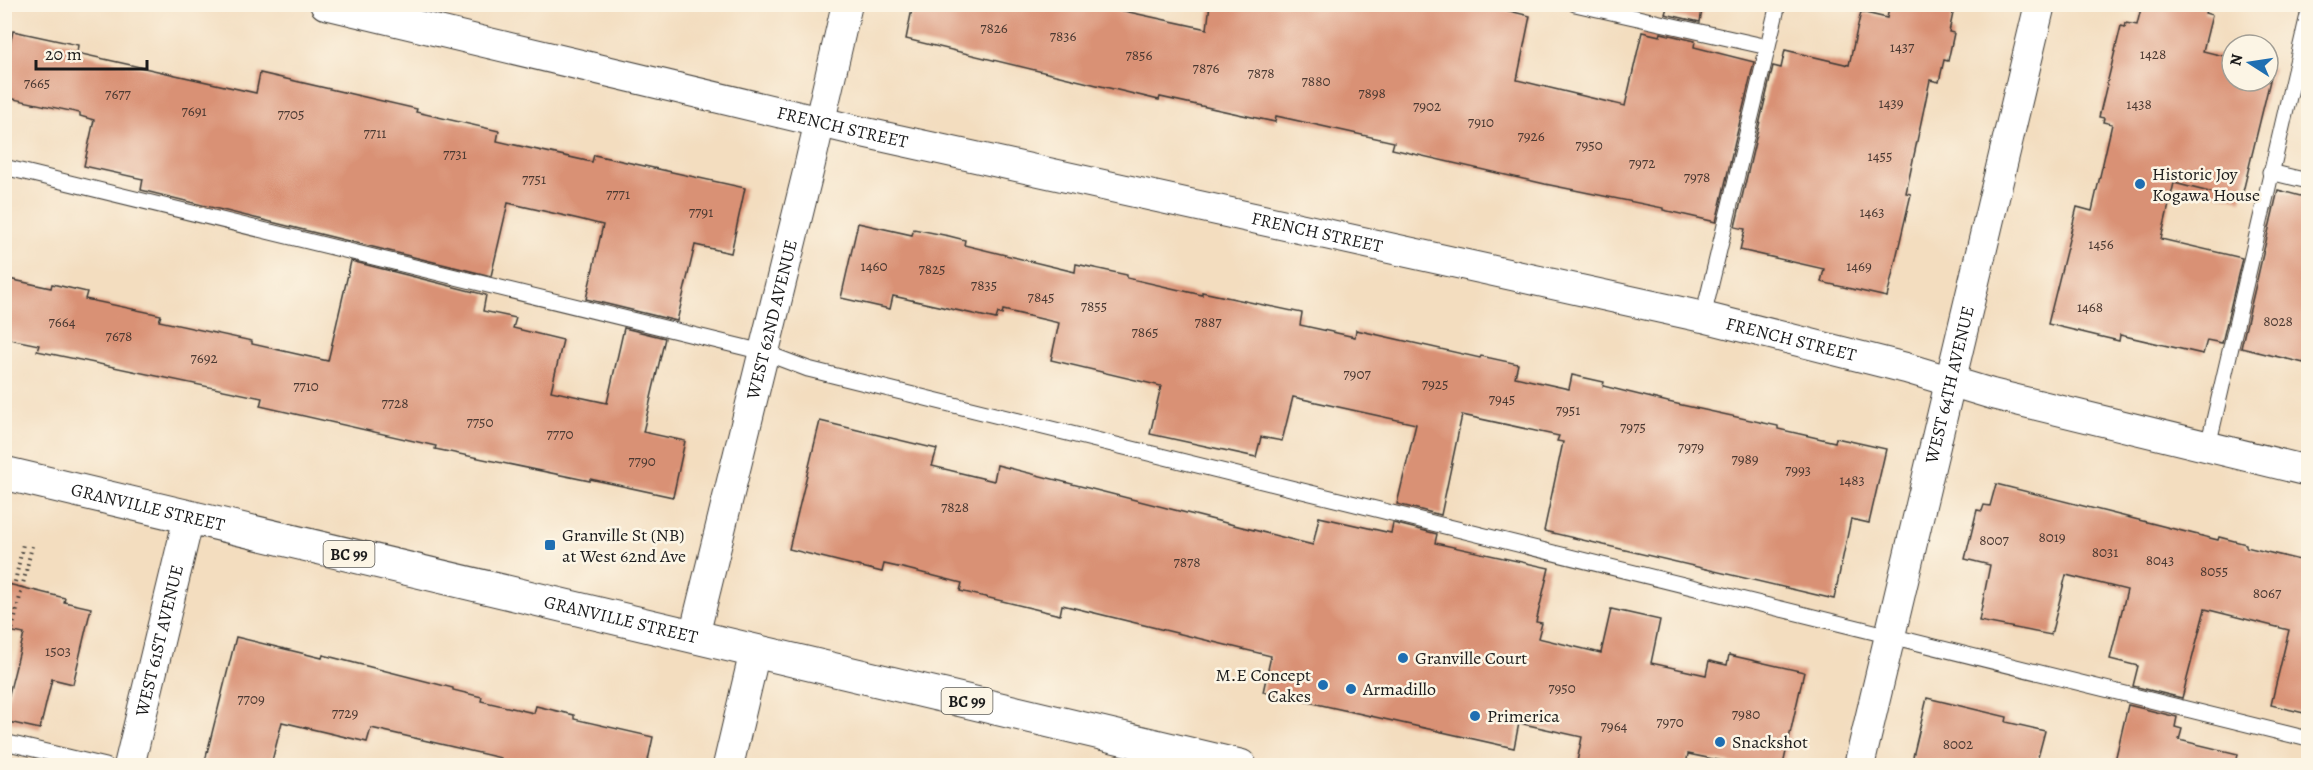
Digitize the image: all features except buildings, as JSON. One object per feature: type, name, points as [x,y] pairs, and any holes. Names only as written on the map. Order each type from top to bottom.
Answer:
[{"type":"highway","name":"GRANVILLE STREET","points":[[4,473],[1240,765]]},
{"type":"street","name":"FRENCH STREET","points":[[325,4],[820,122],[1703,317],[1906,368],[1992,394],[2308,471]]},
{"type":"street","name":"WEST 62ND AVENUE","points":[[694,636],[847,4]]},
{"type":"street","name":"WEST 64TH AVENUE","points":[[1859,765],[2040,4]]},
{"type":"street","name":"WEST 61ST AVENUE","points":[[129,765],[189,517]]},
{"type":"street","points":[[728,765],[755,651]]},
{"type":"lane","points":[[1575,4],[1768,47]]},
{"type":"lane","points":[[1703,317],[1778,4]]},
{"type":"lane","points":[[2208,446],[2308,15]]},
{"type":"lane","points":[[4,167],[763,352],[808,369],[2308,739]]},
{"type":"lane","points":[[2270,172],[2308,181]]},
{"type":"lane","points":[[4,742],[106,765]]},
{"type":"path","points":[[15,582],[23,544]]},
{"type":"path","points":[[4,664],[32,546]]},
{"type":"place","name":"Historic Joy Kogawa House","points":[[2140,184]]},
{"type":"place","name":"Granville St (NB) at West 62nd Ave","points":[[550,545]]},
{"type":"place","name":"Granville Court","points":[[1403,658]]},
{"type":"place","name":"M.E Concept Cakes","points":[[1323,685]]},
{"type":"place","name":"Armadillo","points":[[1351,689]]},
{"type":"place","name":"Primerica","points":[[1475,716]]},
{"type":"place","name":"Snackshot","points":[[1720,742]]}]
